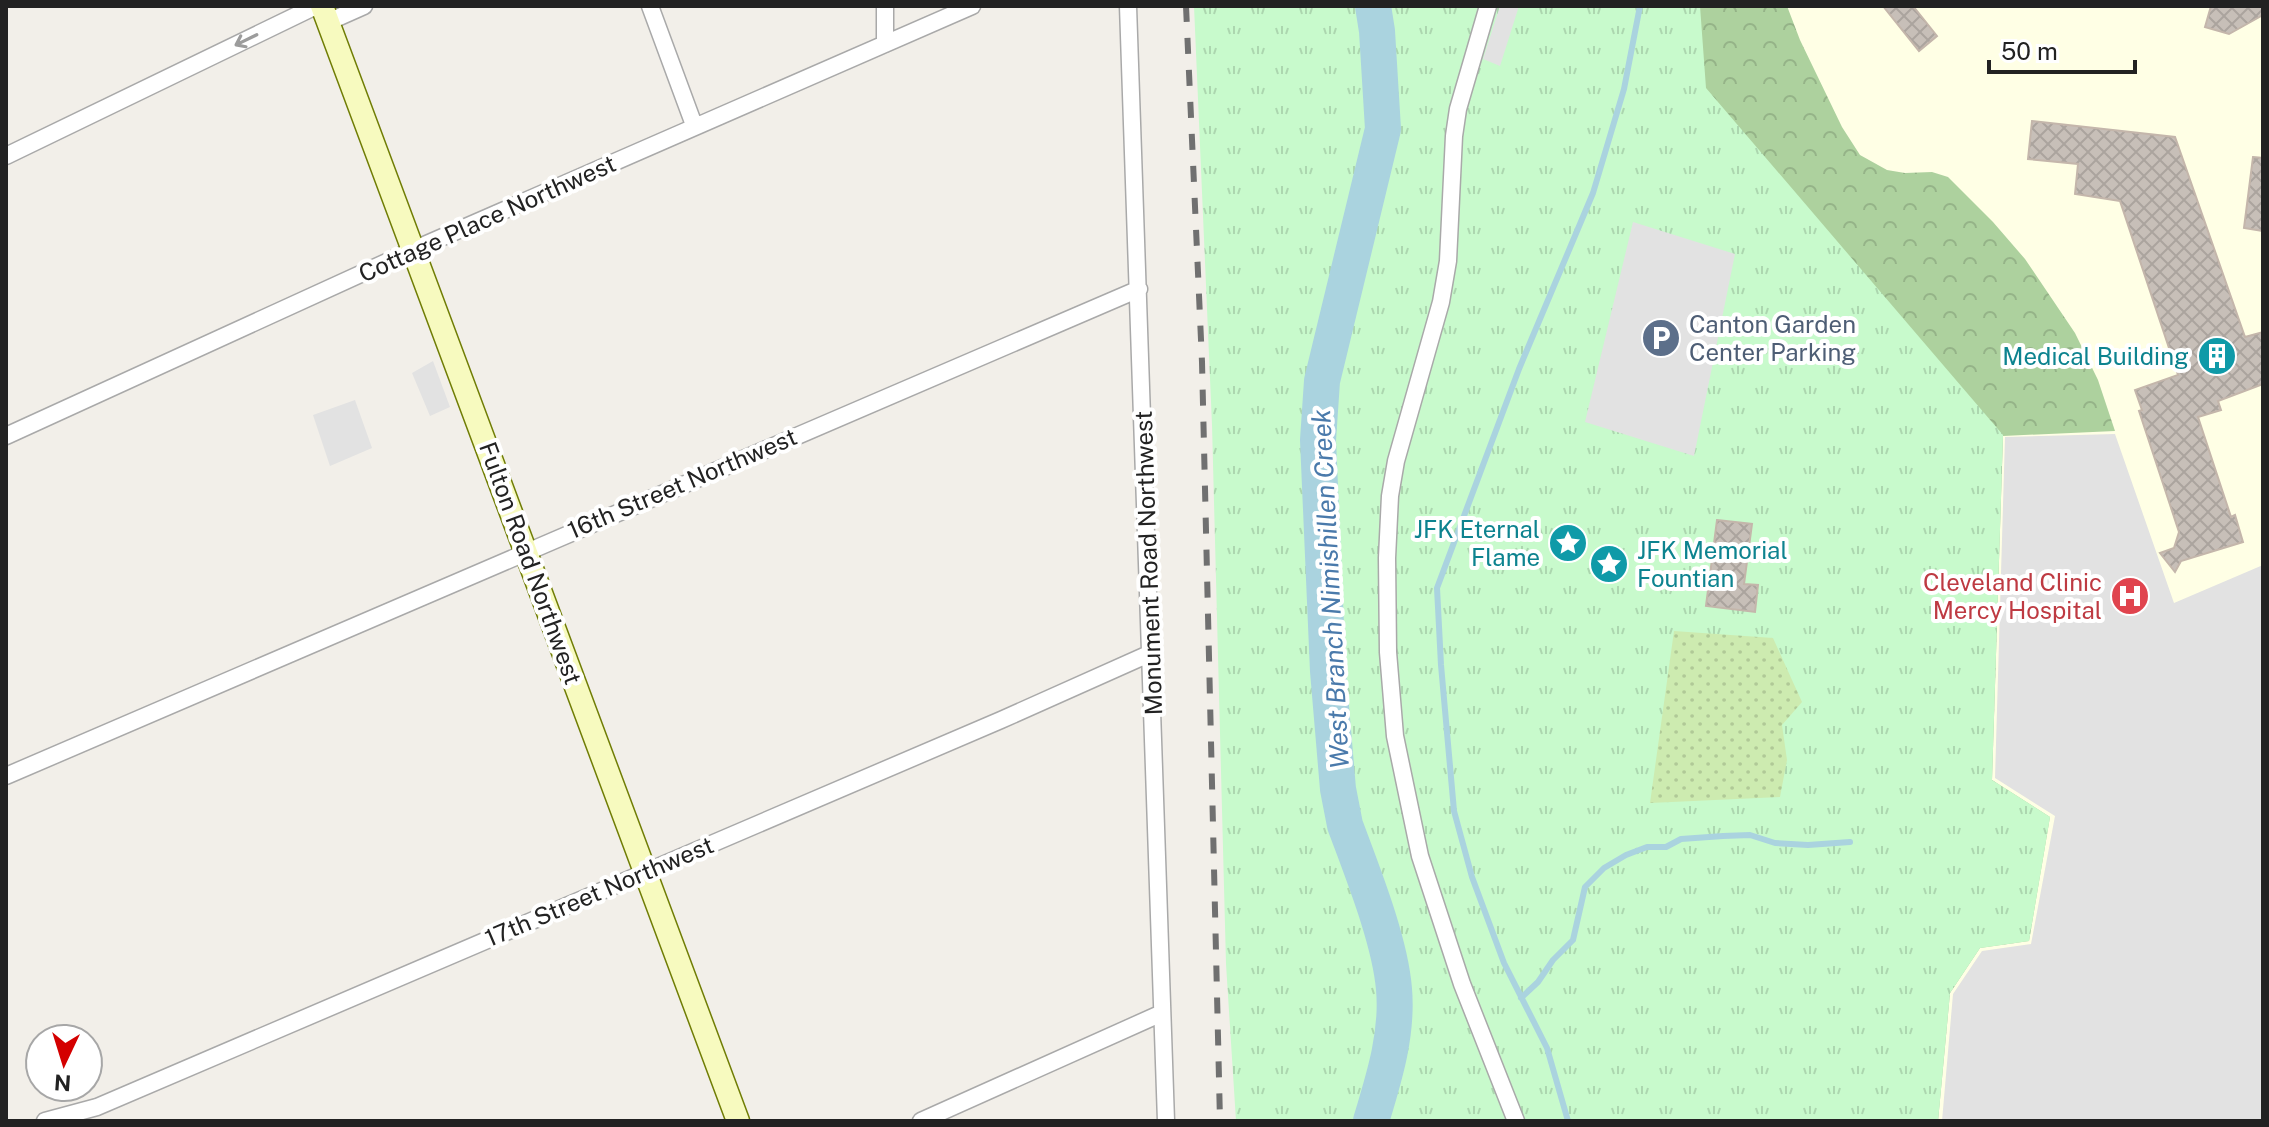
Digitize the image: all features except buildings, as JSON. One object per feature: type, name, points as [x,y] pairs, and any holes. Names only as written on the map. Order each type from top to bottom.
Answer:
[{"type":"main road","name":"Fulton Road Northwest","points":[[322,11],[527,551],[738,1121]]},
{"type":"street","points":[[6,156],[322,11],[364,6]]},
{"type":"street","points":[[650,6],[694,125]]},
{"type":"street","points":[[885,6],[885,44]]},
{"type":"street","name":"Cottage Place Northwest","points":[[6,436],[413,250],[972,6]]},
{"type":"street","name":"Monument Road Northwest","points":[[1128,6],[1166,1121]]},
{"type":"street","points":[[1488,6],[1458,109],[1448,261],[1441,302],[1396,461],[1390,496],[1388,652],[1395,736],[1420,856],[1462,984],[1516,1121]]},
{"type":"street","name":"16th Street Northwest","points":[[6,776],[1139,289]]},
{"type":"street","name":"17th Street Northwest","points":[[45,1121],[97,1107],[1151,653]]},
{"type":"street","points":[[921,1121],[1162,1013]]},
{"type":"shaded area","points":[[1500,6],[1519,6],[1500,66],[1483,59]]},
{"type":"shaded area","name":"Cleveland Clinic Mercy Hospital","points":[[1700,6],[2263,6],[2263,1121],[1938,1121],[1950,993],[1980,947],[1992,780],[2003,435]]},
{"type":"shaded area","name":"Canton Garden Center Parking","points":[[1633,222],[1735,254],[1694,456],[1585,422]]},
{"type":"shaded area","points":[[433,361],[450,407],[430,416],[412,373]]},
{"type":"shaded area","points":[[355,400],[372,448],[330,466],[313,415]]},
{"type":"shaded area","points":[[2115,434],[2174,603],[2263,565],[2263,1121],[1942,1121],[1953,994],[1982,951],[2031,944],[2055,816],[1995,778],[2005,437]]},
{"type":"green space","points":[[1194,6],[1700,6],[1706,88],[2003,435],[1992,780],[2050,817],[2029,941],[1980,948],[1950,993],[1938,1121],[1236,1121],[1226,964],[1212,425]]},
{"type":"green space","points":[[1670,6],[1787,6],[1842,127],[1860,155],[1887,170],[1932,172],[1948,177],[2025,259],[2075,333],[2098,380],[2115,431],[2003,436],[1992,780],[2050,817],[2029,941],[1980,948],[1950,993],[1938,1121]]},
{"type":"green space","points":[[1674,631],[1773,638],[1802,702],[1782,725],[1787,760],[1780,797],[1650,803]]},
{"type":"waterway","name":"West Branch Nimishillen Creek","points":[[1371,1121],[1392,1039],[1394,989],[1381,928],[1345,825],[1338,789],[1328,671],[1318,440],[1322,381],[1383,129],[1373,6]]},
{"type":"waterway","points":[[1568,1121],[1547,1048],[1504,963],[1472,877],[1454,811],[1437,588],[1519,369],[1593,193],[1624,89],[1640,6]]},
{"type":"waterway","points":[[1521,998],[1573,940],[1585,887],[1604,868],[1626,855],[1647,847],[1666,847],[1681,839],[1723,836],[1750,835],[1775,843],[1808,845],[1850,842]]},
{"type":"railway","points":[[1186,6],[1202,362],[1220,1121]]},
{"type":"place","name":"Canton Garden Center Parking","points":[[1661,338]]},
{"type":"place","name":"Medical Building","points":[[2217,356]]},
{"type":"place","name":"JFK Eternal Flame","points":[[1568,543]]},
{"type":"place","name":"JFK Memorial Fountian","points":[[1609,564]]},
{"type":"place","name":"Cleveland Clinic Mercy Hospital","points":[[2130,596]]}]
